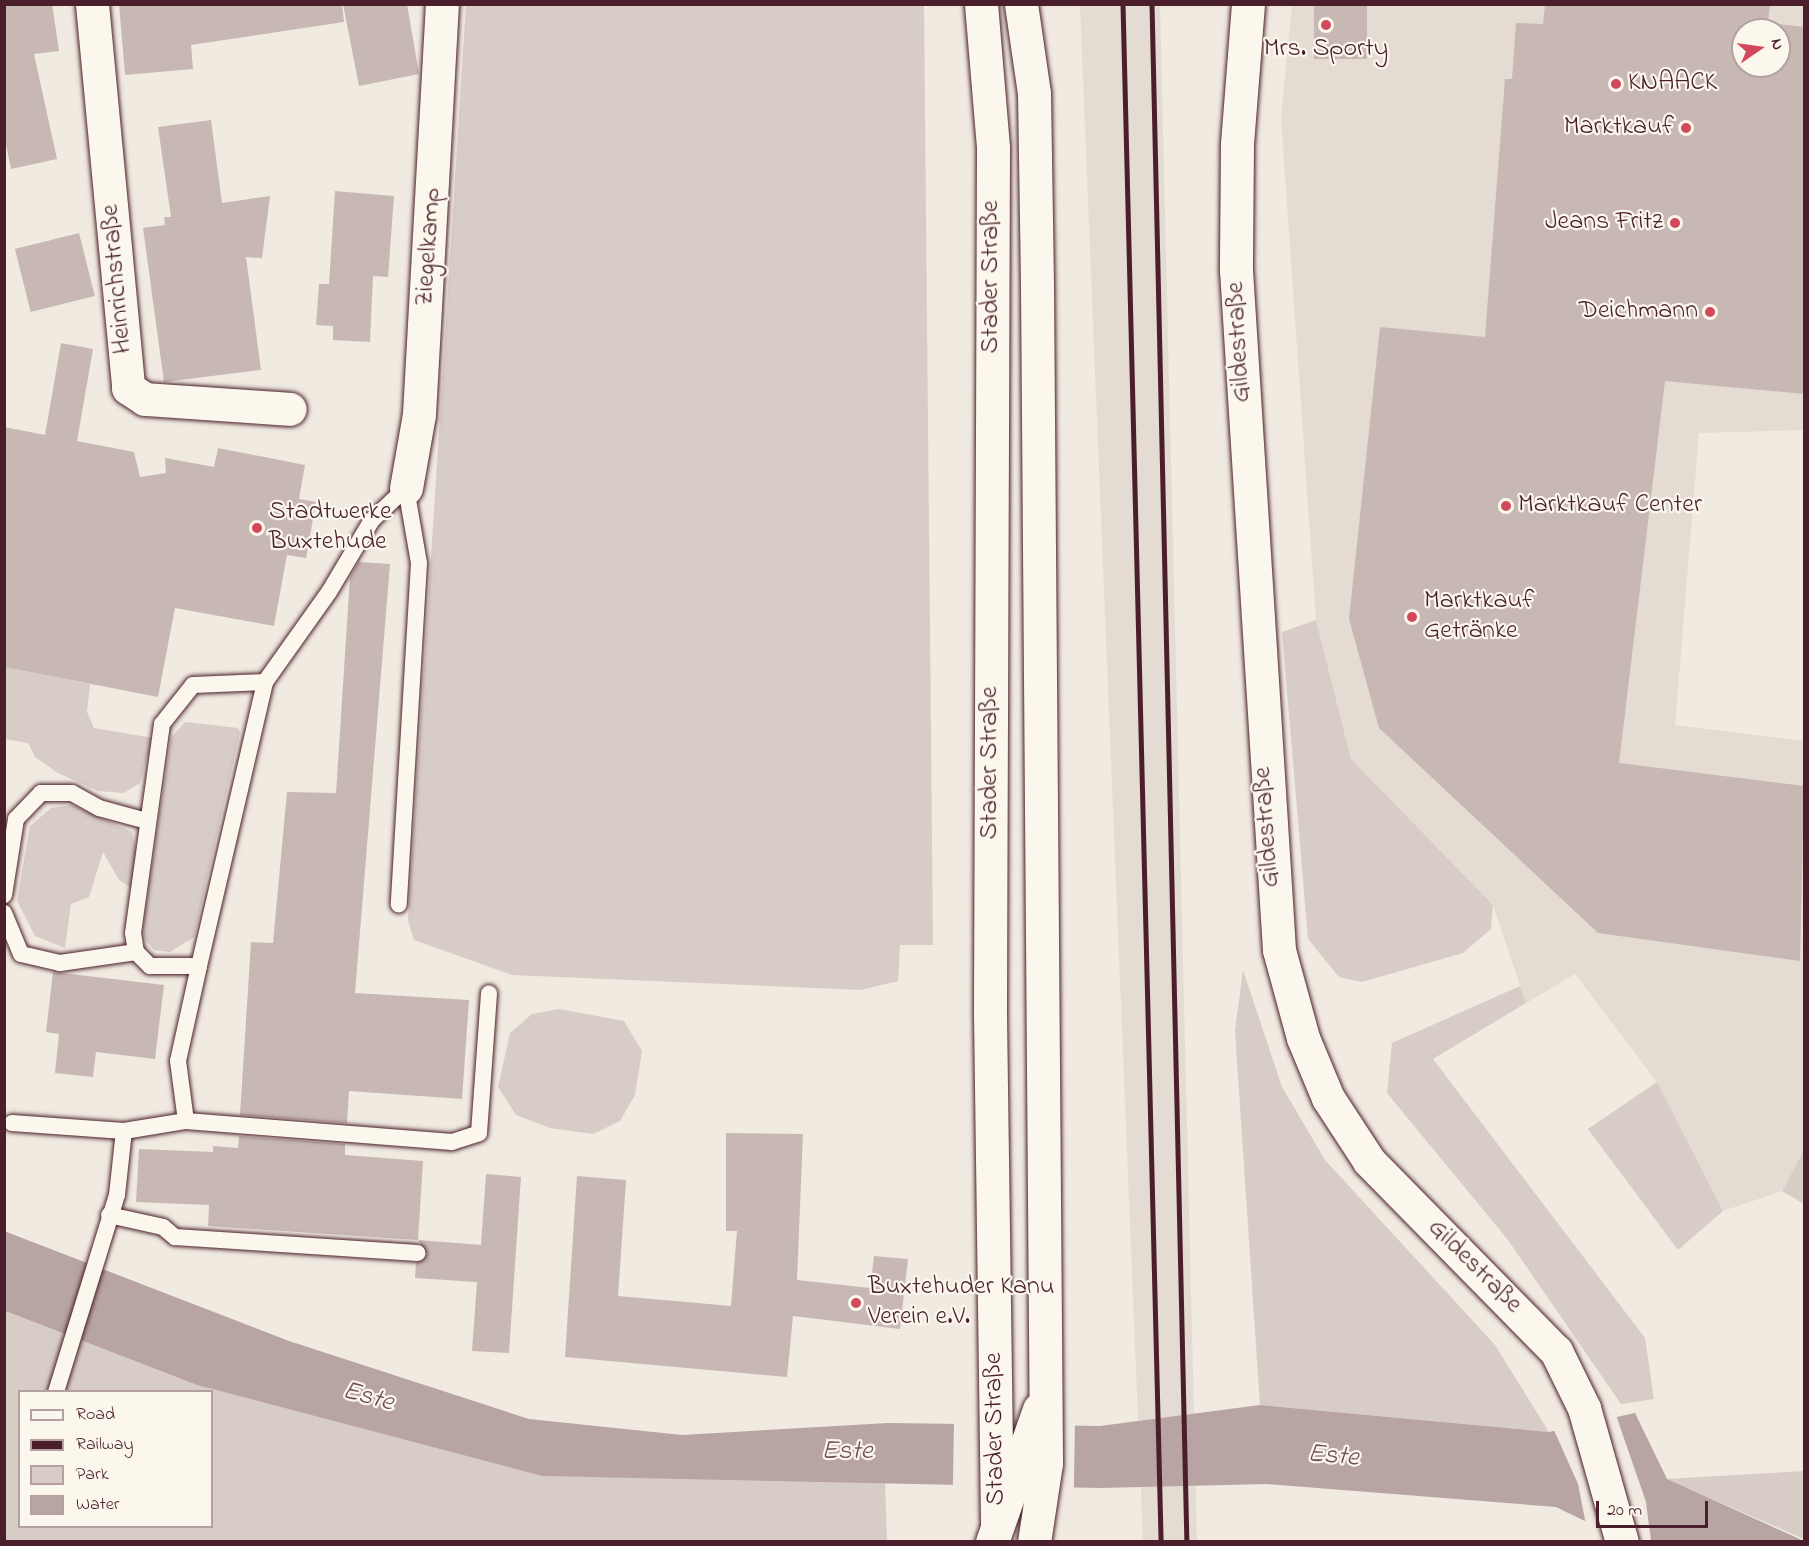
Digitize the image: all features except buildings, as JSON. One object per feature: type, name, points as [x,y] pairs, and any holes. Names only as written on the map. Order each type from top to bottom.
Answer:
[{"type":"street","name":"Heinrichstraße","points":[[92,4],[128,388],[145,399],[290,410]]},
{"type":"street","name":"Ziegelkamp","points":[[406,488],[419,414],[442,4]]},
{"type":"street","name":"Stader Straße","points":[[981,4],[993,148],[990,1014],[995,1532]]},
{"type":"street","points":[[1021,4],[1034,93],[1047,1463],[1034,1542]]},
{"type":"street","name":"Gildestraße","points":[[1248,4],[1237,144],[1236,270],[1279,950],[1303,1038],[1328,1098],[1369,1161],[1556,1351],[1584,1408],[1622,1542]]},
{"type":"street","points":[[995,1532],[1046,1390]]},
{"type":"lane","points":[[186,1121],[178,1061],[265,682],[372,520],[406,488]]},
{"type":"lane","points":[[399,904],[419,563],[406,488]]},
{"type":"lane","points":[[199,966],[150,966],[136,952],[133,933],[162,724],[193,685],[265,682]]},
{"type":"lane","points":[[4,895],[10,818],[41,793],[72,793],[99,808],[147,821]]},
{"type":"lane","points":[[4,913],[13,955],[60,963],[136,952]]},
{"type":"lane","points":[[12,1123],[124,1131],[186,1121],[452,1142],[479,1133],[489,993]]},
{"type":"lane","points":[[56,1390],[67,1342],[117,1195],[124,1131]]},
{"type":"lane","points":[[109,1215],[163,1227],[175,1237],[417,1252]]},
{"type":"shaded area","points":[[1080,5],[1160,5],[1197,1541],[1143,1541]]},
{"type":"shaded area","name":"Marktkauf Center","points":[[1292,5],[1804,5],[1804,430],[1699,433],[1675,725],[1804,741],[1804,1150],[1782,1191],[1723,1211],[1657,1082],[1575,974],[1526,1003],[1493,905],[1351,759],[1316,620],[1281,117]]},
{"type":"green space","points":[[466,5],[924,5],[933,945],[900,945],[898,981],[861,990],[512,975],[414,940],[408,921]]},
{"type":"green space","points":[[1316,620],[1351,759],[1493,905],[1491,929],[1463,953],[1362,982],[1339,977],[1308,939],[1282,632]]},
{"type":"green space","points":[[4,667],[90,684],[87,712],[94,728],[153,738],[140,783],[124,793],[98,791],[58,773],[35,757],[28,743],[5,739]]},
{"type":"green space","points":[[185,722],[238,728],[240,733],[194,937],[170,952],[154,950],[145,940],[143,927],[171,738]]},
{"type":"green space","points":[[72,805],[132,832],[136,849],[131,888],[119,880],[103,852],[89,897],[71,904],[65,948],[35,936],[17,901],[30,826],[51,808]]},
{"type":"green space","points":[[1243,970],[1282,1087],[1325,1160],[1495,1345],[1549,1432],[1260,1405],[1235,1031]]},
{"type":"green space","points":[[1520,986],[1526,1003],[1433,1059],[1645,1338],[1654,1399],[1621,1404],[1508,1240],[1387,1093],[1392,1043]]},
{"type":"green space","points":[[559,1009],[624,1021],[642,1051],[635,1095],[620,1121],[593,1134],[550,1128],[516,1115],[498,1087],[510,1033],[532,1014]]},
{"type":"green space","points":[[1657,1082],[1723,1211],[1678,1250],[1588,1129]]},
{"type":"green space","points":[[1804,1150],[1804,1204],[1782,1191]]},
{"type":"green space","points":[[4,1311],[197,1385],[542,1476],[885,1481],[887,1541],[5,1541]]},
{"type":"green space","points":[[1804,1471],[1804,1539],[1666,1479]]},
{"type":"water","name":"Este","points":[[4,1231],[289,1341],[529,1419],[682,1435],[888,1423],[1100,1426],[1260,1405],[1549,1432],[1635,1413],[1667,1479],[1804,1541],[1626,1541],[1556,1507],[1267,1484],[1100,1488],[542,1476],[197,1385],[5,1311]]},
{"type":"pier","points":[[1616,1415],[1646,1502],[1651,1541],[1619,1542],[1586,1525],[1578,1484],[1553,1428]]},
{"type":"pier","points":[[954,1421],[1075,1423],[1074,1488],[953,1486]]},
{"type":"railway","points":[[1123,4],[1161,1542]]},
{"type":"railway","points":[[1152,4],[1187,1542]]},
{"type":"place","name":"Mrs. Sporty","points":[[1326,25]]},
{"type":"place","name":"KNAACK","points":[[1616,84]]},
{"type":"place","name":"Marktkauf","points":[[1686,128]]},
{"type":"place","name":"Jeans Fritz","points":[[1675,223]]},
{"type":"place","name":"Deichmann","points":[[1710,312]]},
{"type":"place","name":"Marktkauf Center","points":[[1506,506]]},
{"type":"place","name":"Stadtwerke Buxtehude","points":[[257,528]]},
{"type":"place","name":"Marktkauf Getränke","points":[[1412,617]]},
{"type":"place","name":"Buxtehuder Kanu Verein e.V.","points":[[856,1303]]}]
